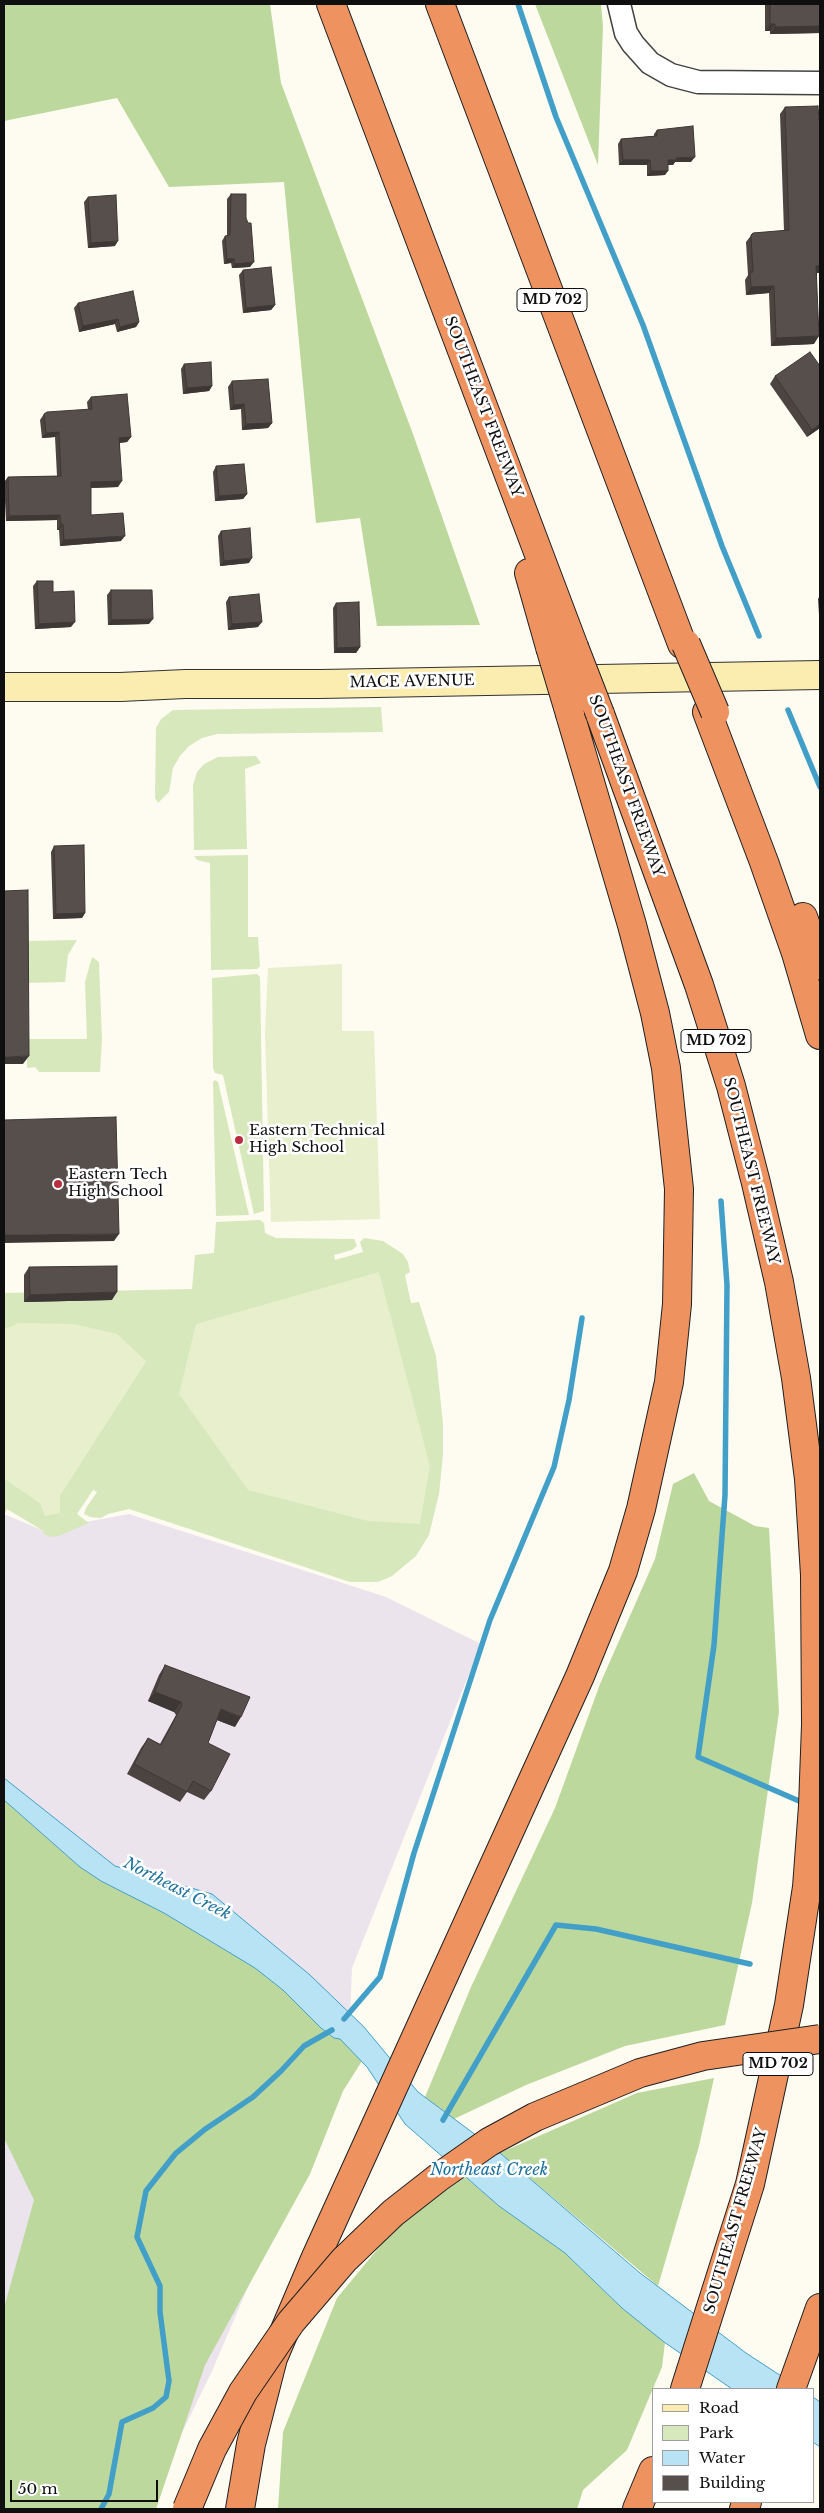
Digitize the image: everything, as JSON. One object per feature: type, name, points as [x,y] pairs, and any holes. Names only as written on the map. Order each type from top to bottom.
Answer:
[{"type":"highway","name":"SOUTHEAST FREEWAY","points":[[331,4],[476,389],[562,647],[600,714],[695,976],[730,1086],[756,1183],[779,1282],[796,1378],[809,1479],[815,1575],[816,1725],[807,1887],[790,2005],[750,2184],[685,2388]]},
{"type":"highway","name":"MD 702","points":[[440,4],[664,596],[711,712],[796,953],[820,1035]]},
{"type":"highway","points":[[240,2509],[251,2444],[273,2358],[428,2010],[580,1676],[622,1571],[641,1509],[657,1445],[669,1382],[677,1304],[679,1189],[666,1068],[655,1013],[632,925],[570,714],[562,647]]},
{"type":"highway","points":[[711,712],[780,856],[820,965]]},
{"type":"highway","points":[[187,2509],[212,2449],[243,2392],[291,2322],[344,2260],[393,2213],[439,2176],[489,2142],[535,2117],[640,2073],[703,2056],[820,2039]]},
{"type":"highway","points":[[791,2388],[820,2308]]},
{"type":"highway","points":[[637,2509],[652,2473]]},
{"type":"main road","name":"MACE AVENUE","points":[[4,687],[339,684],[820,674]]},
{"type":"street","points":[[619,4],[626,33],[633,44],[650,63],[671,75],[698,82],[820,83]]},
{"type":"shaded area","points":[[4,1514],[42,1530],[129,1514],[386,1597],[481,1644],[352,1968],[350,2020],[254,2273],[212,2371],[145,2509],[4,2509]]},
{"type":"green space","points":[[4,4],[270,4],[281,83],[413,434],[480,625],[377,626],[360,518],[316,523],[284,182],[169,187],[117,98],[4,121]]},
{"type":"green space","points":[[535,4],[601,4],[603,26],[598,165]]},
{"type":"green space","points":[[381,707],[383,732],[217,734],[202,738],[189,746],[180,756],[173,768],[169,792],[158,803],[155,798],[156,728],[161,719],[173,710]]},
{"type":"green space","points":[[256,756],[261,763],[245,769],[247,849],[194,850],[193,785],[197,772],[204,764],[218,757]]},
{"type":"green space","points":[[248,855],[248,937],[258,937],[260,966],[257,969],[211,970],[210,863],[197,860],[194,856]]},
{"type":"green space","points":[[77,940],[68,955],[65,982],[25,983],[26,941]]},
{"type":"green space","points":[[92,957],[99,962],[102,1040],[100,1072],[39,1072],[35,1067],[27,1068],[27,1039],[87,1039],[85,982]]},
{"type":"green space","points":[[342,964],[342,1031],[374,1031],[380,1219],[271,1222],[265,1034],[268,968]]},
{"type":"green space","points":[[257,974],[260,977],[264,1211],[254,1214],[223,1075],[215,1073],[213,1068],[212,978]]},
{"type":"green space","points":[[215,1080],[218,1082],[249,1215],[216,1216],[213,1082]]},
{"type":"green space","points":[[260,1220],[264,1223],[265,1233],[276,1238],[354,1239],[357,1246],[352,1250],[334,1255],[335,1260],[363,1252],[360,1242],[364,1238],[383,1241],[403,1254],[408,1262],[410,1272],[405,1275],[411,1303],[419,1302],[436,1356],[443,1424],[443,1455],[439,1494],[429,1535],[416,1556],[392,1576],[378,1582],[350,1582],[129,1509],[108,1514],[101,1518],[90,1517],[84,1514],[97,1492],[93,1490],[77,1514],[89,1523],[59,1536],[50,1537],[44,1534],[42,1530],[7,1509],[4,1514],[4,1478],[40,1503],[60,1495],[146,1361],[19,1323],[4,1330],[4,1293],[192,1289],[195,1255],[214,1253],[216,1222]]},
{"type":"green space","points":[[379,1272],[430,1466],[420,1524],[368,1521],[248,1490],[179,1394],[196,1324]]},
{"type":"green space","points":[[19,1323],[74,1324],[117,1334],[146,1361],[60,1495],[60,1513],[45,1516],[40,1503],[4,1478],[4,1330]]},
{"type":"green space","points":[[694,1473],[709,1501],[755,1526],[769,1528],[779,1712],[752,1903],[725,2025],[625,2046],[526,2085],[454,2119],[425,2097],[471,1987],[555,1808],[600,1684],[655,1559],[673,1484]]},
{"type":"green space","points":[[4,1800],[80,1867],[101,1881],[164,1913],[255,1968],[283,1990],[333,2038],[340,2039],[362,2061],[343,2091],[310,2174],[205,2365],[156,2509],[4,2509],[4,2308],[34,2200],[4,2138]]},
{"type":"green space","points":[[714,2078],[699,2146],[658,2286],[500,2153],[637,2093]]},
{"type":"green space","points":[[465,2177],[499,2206],[565,2253],[622,2308],[665,2342],[662,2367],[627,2450],[583,2490],[577,2509],[278,2509],[283,2432],[337,2298],[400,2222]]},
{"type":"water","name":"Northeast Creek","points":[[4,1778],[115,1866],[212,1894],[310,1975],[364,2027],[418,2092],[500,2153],[640,2273],[746,2353],[799,2388],[731,2388],[664,2342],[622,2308],[565,2253],[499,2206],[405,2124],[367,2067],[340,2039],[334,2038],[321,2028],[283,1990],[255,1968],[164,1913],[101,1881],[80,1867],[4,1800]]},
{"type":"water","points":[[814,2398],[820,2402],[820,2447],[814,2443]]},
{"type":"building","points":[[770,4],[820,4],[820,26],[775,27],[775,24],[770,24]]},
{"type":"building","points":[[818,106],[820,120],[820,266],[816,266],[819,336],[776,338],[774,286],[751,287],[750,272],[753,272],[751,235],[753,233],[789,230],[785,107]]},
{"type":"building","points":[[693,126],[695,157],[668,160],[668,171],[651,171],[650,160],[623,160],[621,139],[657,136],[657,130]]},
{"type":"building","points":[[231,194],[246,194],[246,218],[248,223],[251,223],[254,262],[235,264],[234,259],[227,259],[225,236],[230,235]]},
{"type":"building","points":[[116,195],[118,241],[91,243],[88,197]]},
{"type":"building","points":[[271,267],[275,305],[246,308],[243,270]]},
{"type":"building","points":[[133,291],[139,322],[120,327],[118,319],[83,326],[78,303]]},
{"type":"building","points":[[810,352],[820,366],[820,424],[812,430],[775,376]]},
{"type":"building","points":[[211,362],[212,386],[187,388],[184,364]]},
{"type":"building","points":[[268,379],[272,423],[246,424],[244,404],[234,405],[232,381]]},
{"type":"building","points":[[127,394],[131,437],[119,438],[122,481],[91,482],[91,515],[123,513],[125,536],[64,540],[63,524],[61,525],[60,515],[9,516],[8,477],[61,476],[59,432],[46,433],[44,414],[47,412],[92,409],[91,397]]},
{"type":"building","points":[[244,464],[247,494],[219,496],[216,466]]},
{"type":"building","points":[[250,528],[252,558],[224,561],[221,531]]},
{"type":"building","points":[[37,581],[53,581],[53,592],[74,591],[75,622],[39,624]]},
{"type":"building","points":[[111,590],[152,590],[153,619],[111,620]]},
{"type":"building","points":[[259,594],[262,622],[232,624],[229,597]]},
{"type":"building","points":[[359,602],[360,647],[337,648],[336,603]]},
{"type":"building","points":[[84,845],[85,913],[56,914],[54,846]]},
{"type":"building","points":[[28,890],[29,1056],[4,1057],[4,891]]},
{"type":"building","name":"Eastern Tech High School","points":[[116,1117],[119,1234],[4,1235],[4,1120]]},
{"type":"building","points":[[117,1266],[117,1292],[30,1295],[29,1267]]},
{"type":"building","points":[[165,1665],[250,1697],[241,1717],[221,1709],[208,1743],[230,1754],[211,1791],[193,1781],[187,1792],[134,1764],[148,1738],[161,1745],[182,1705],[181,1702],[155,1692]]},
{"type":"waterway","points":[[518,4],[556,117],[643,325],[722,546],[759,636]]},
{"type":"waterway","points":[[788,710],[820,787]]},
{"type":"waterway","points":[[721,1201],[727,1285],[725,1495],[714,1645],[698,1757],[806,1804]]},
{"type":"waterway","points":[[344,2019],[380,1977],[414,1853],[490,1620],[554,1467],[569,1400],[582,1318]]},
{"type":"waterway","points":[[443,2120],[556,1925],[596,1929],[750,1964]]},
{"type":"waterway","points":[[101,2509],[109,2494],[122,2422],[153,2408],[166,2397],[169,2381],[160,2312],[160,2286],[137,2237],[146,2191],[176,2153],[204,2130],[253,2097],[304,2046],[332,2030]]},
{"type":"place","name":"Eastern Technical High School","points":[[239,1140]]},
{"type":"place","name":"Eastern Tech High School","points":[[58,1184]]}]
